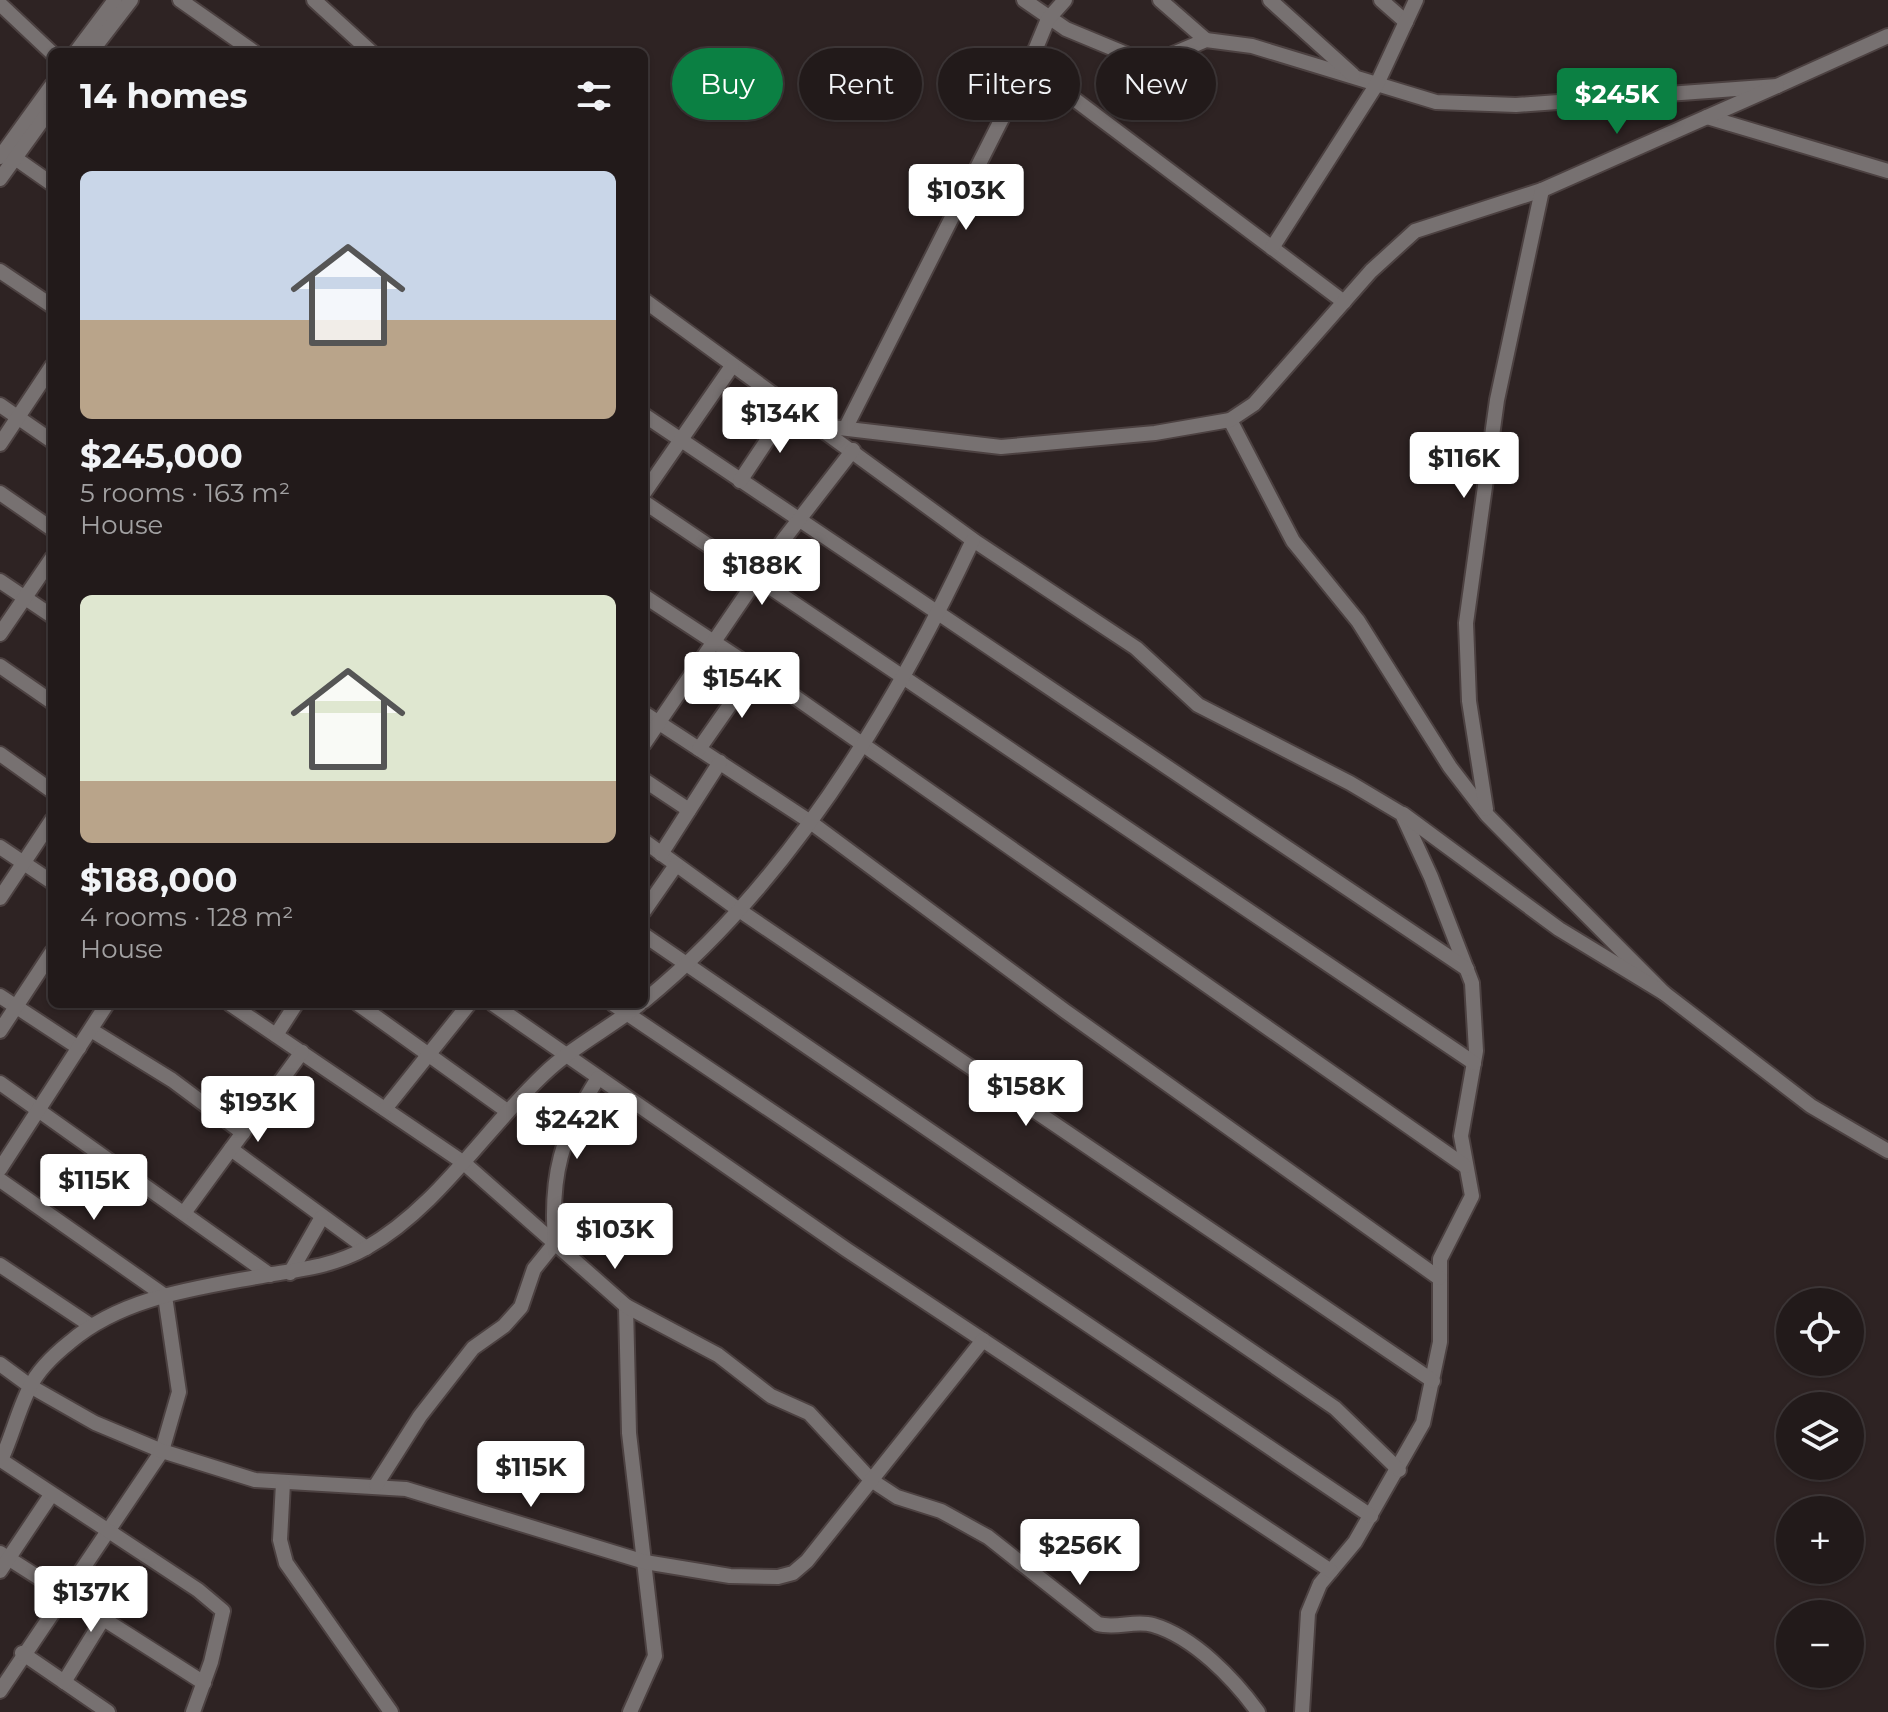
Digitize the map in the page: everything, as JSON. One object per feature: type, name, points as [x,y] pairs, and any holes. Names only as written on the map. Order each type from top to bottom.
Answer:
[{"type":"street","points":[[79,48],[115,0]]},
{"type":"street","points":[[99,48],[131,0]]},
{"type":"street","points":[[180,0],[248,48]]},
{"type":"street","points":[[314,0],[367,48]]},
{"type":"street","points":[[1024,0],[1048,19],[1115,51],[1154,62],[1206,40],[1252,46],[1436,102],[1516,105],[1777,86]]},
{"type":"street","points":[[1036,48],[1048,19],[1065,0]]},
{"type":"street","points":[[1162,0],[1206,40]]},
{"type":"street","points":[[1270,0],[1356,78]]},
{"type":"street","points":[[1381,0],[1406,22]]},
{"type":"street","points":[[1272,248],[1377,84],[1416,0]]},
{"type":"street","points":[[9,5],[48,49]]},
{"type":"street","points":[[814,425],[1001,447],[1155,433],[1230,420],[1254,404],[1371,271],[1415,231],[1542,190],[1888,36]]},
{"type":"street","points":[[0,179],[5,152],[48,91]]},
{"type":"street","points":[[1080,103],[1344,302]]},
{"type":"street","points":[[5,152],[48,111]]},
{"type":"street","points":[[1707,117],[1888,171]]},
{"type":"street","points":[[846,427],[1001,120]]},
{"type":"street","points":[[5,152],[48,181]]},
{"type":"street","points":[[1487,815],[1469,701],[1466,623],[1497,400],[1542,190]]},
{"type":"street","points":[[0,271],[48,303]]},
{"type":"street","points":[[648,303],[788,409],[853,450],[973,540],[1136,648],[1211,714],[1350,783],[1402,814],[1559,929],[1664,993],[1811,1106],[1888,1151]]},
{"type":"street","points":[[648,487],[732,366]]},
{"type":"street","points":[[0,444],[48,372]]},
{"type":"street","points":[[0,405],[48,438]]},
{"type":"street","points":[[740,481],[788,409]]},
{"type":"street","points":[[648,418],[1468,970]]},
{"type":"street","points":[[1230,420],[1293,541],[1358,621],[1450,767],[1487,815],[1664,993]]},
{"type":"street","points":[[648,738],[798,520],[853,450]]},
{"type":"street","points":[[0,493],[48,526]]},
{"type":"street","points":[[648,505],[899,678],[1474,1063]]},
{"type":"street","points":[[648,997],[687,966],[739,910],[864,745],[973,540]]},
{"type":"street","points":[[0,634],[48,564]]},
{"type":"street","points":[[0,581],[48,613]]},
{"type":"street","points":[[648,599],[755,669],[1465,1166]]},
{"type":"street","points":[[0,666],[48,699]]},
{"type":"street","points":[[699,749],[755,669]]},
{"type":"street","points":[[648,716],[809,821],[1065,1011],[1439,1278]]},
{"type":"street","points":[[0,754],[48,788]]},
{"type":"street","points":[[661,854],[720,762]]},
{"type":"street","points":[[648,783],[689,810]]},
{"type":"street","points":[[1302,1712],[1308,1613],[1320,1584],[1371,1516],[1423,1423],[1440,1342],[1439,1278],[1445,1248],[1472,1196],[1461,1136],[1474,1063],[1475,1003],[1468,970],[1402,814]]},
{"type":"street","points":[[0,898],[48,826]]},
{"type":"street","points":[[648,844],[739,910],[1433,1381]]},
{"type":"street","points":[[0,847],[48,879]]},
{"type":"street","points":[[648,905],[676,865]]},
{"type":"street","points":[[648,938],[1335,1408],[1399,1470]]},
{"type":"street","points":[[0,1031],[48,958]]},
{"type":"street","points":[[0,996],[79,1048]]},
{"type":"street","points":[[0,1169],[105,1008]]},
{"type":"street","points":[[236,1008],[464,1163],[626,1306],[718,1355],[771,1396],[809,1413],[871,1480],[897,1497],[941,1511],[988,1537],[1098,1624],[1108,1627],[1153,1625],[1196,1649],[1228,1676],[1258,1712]]},
{"type":"street","points":[[276,1035],[293,1008]]},
{"type":"street","points":[[364,1008],[507,1111]]},
{"type":"street","points":[[385,1109],[431,1057],[466,1008]]},
{"type":"street","points":[[499,1008],[983,1340],[1331,1571]]},
{"type":"street","points":[[618,1008],[1371,1516]]},
{"type":"street","points":[[193,1712],[223,1611],[198,1590],[0,1460],[30,1386],[56,1354],[90,1325],[110,1313],[165,1296],[336,1263],[366,1248],[392,1231],[464,1163],[507,1111],[564,1055],[635,1008]]},
{"type":"street","points":[[91,1030],[172,1080],[243,1133]]},
{"type":"street","points":[[184,1213],[302,1052]]},
{"type":"street","points":[[376,1485],[420,1416],[473,1348],[514,1317],[534,1269],[555,1243],[552,1205],[563,1141],[598,1078]]},
{"type":"street","points":[[0,1083],[270,1275]]},
{"type":"street","points":[[231,1149],[366,1248]]},
{"type":"street","points":[[0,1180],[165,1296],[179,1392],[162,1451],[22,1653],[0,1691]]},
{"type":"street","points":[[290,1273],[322,1217]]},
{"type":"street","points":[[0,1266],[90,1325]]},
{"type":"street","points":[[626,1306],[629,1433],[655,1656],[630,1712]]},
{"type":"street","points":[[0,1364],[30,1386],[95,1423],[162,1451],[255,1480],[406,1489],[645,1562],[730,1576],[778,1577],[793,1573],[807,1561],[983,1340]]},
{"type":"street","points":[[283,1483],[280,1540],[286,1563],[391,1712]]},
{"type":"street","points":[[51,1495],[3,1561],[63,1593],[204,1683]]},
{"type":"street","points":[[64,1682],[103,1619]]},
{"type":"street","points":[[22,1653],[108,1712]]}]
